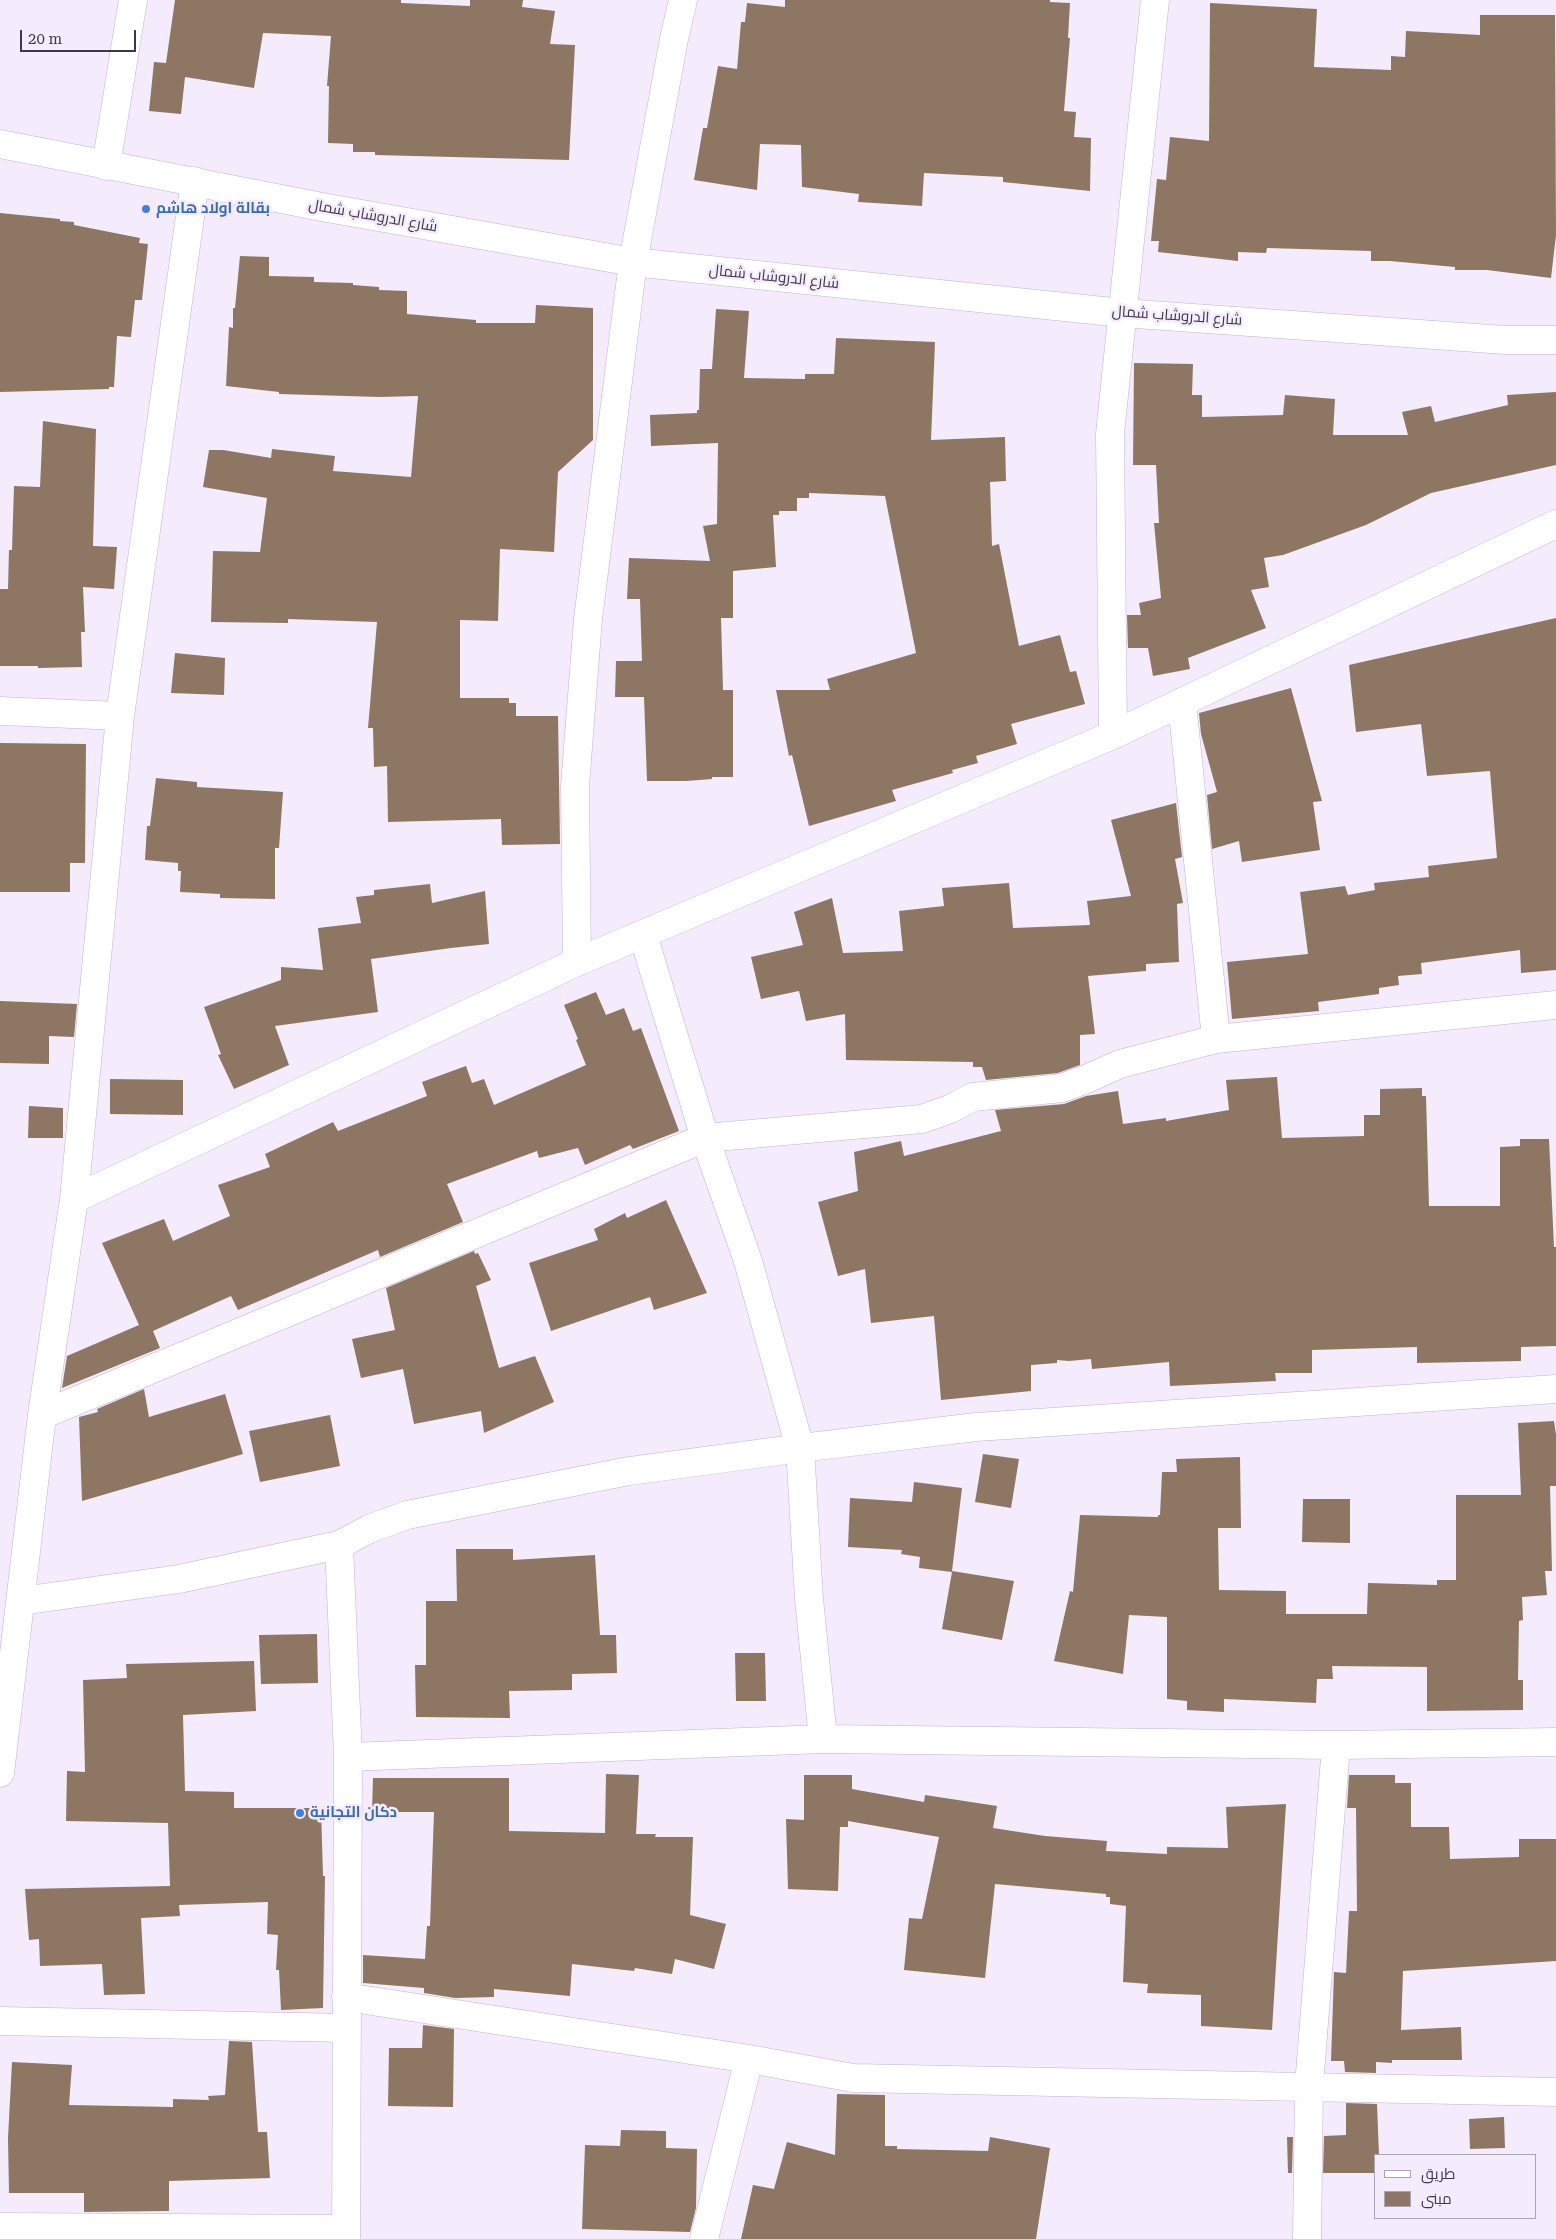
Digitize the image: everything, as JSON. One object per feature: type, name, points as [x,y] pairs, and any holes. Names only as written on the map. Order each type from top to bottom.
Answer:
[{"type":"street","points":[[106,166],[132,0]]},
{"type":"street","points":[[576,962],[575,786],[588,620],[632,262],[683,0]]},
{"type":"street","points":[[1113,735],[1110,434],[1154,0]]},
{"type":"street","name":"شارع الدروشاب شمال","points":[[0,144],[322,207],[632,262],[1122,312],[1504,340],[1556,340]]},
{"type":"street","points":[[0,1773],[42,1415],[74,1199],[120,716],[195,181]]},
{"type":"street","points":[[74,1199],[576,962],[1113,735],[1556,524]]},
{"type":"street","points":[[1182,702],[1216,1039]]},
{"type":"street","points":[[0,711],[120,716]]},
{"type":"street","points":[[643,935],[705,1138],[748,1261],[800,1448],[809,1599],[823,1739]]},
{"type":"street","points":[[42,1415],[705,1138],[922,1119],[950,1109],[973,1096],[1062,1088],[1120,1064],[1216,1039],[1556,1005]]},
{"type":"street","points":[[21,1601],[178,1579],[339,1545],[370,1529],[407,1515],[629,1471],[976,1427],[1556,1389]]},
{"type":"street","points":[[0,2227],[345,2234],[348,1757],[339,1545]]},
{"type":"street","points":[[348,1757],[823,1739],[1336,1745],[1556,1742]]},
{"type":"street","points":[[1307,2239],[1309,2086],[1336,1745]]},
{"type":"street","points":[[346,1997],[750,2059],[853,2078],[1556,2092]]},
{"type":"street","points":[[0,2021],[347,2028]]},
{"type":"street","points":[[704,2239],[750,2059]]},
{"type":"building","points":[[175,0],[401,0],[401,3],[470,6],[470,0],[523,0],[522,7],[555,11],[550,44],[575,45],[569,160],[375,155],[375,152],[353,152],[353,144],[328,143],[329,86],[327,86],[331,36],[263,33],[254,88],[185,77],[181,114],[149,111],[154,62],[166,63]]},
{"type":"building","points":[[785,0],[1050,0],[1050,2],[1070,3],[1068,38],[1070,38],[1064,111],[1076,112],[1074,137],[1091,138],[1090,191],[1003,182],[1003,177],[924,173],[922,206],[858,202],[859,194],[802,187],[801,145],[760,144],[757,190],[694,180],[703,128],[707,128],[718,66],[737,69],[741,22],[745,22],[747,3],[785,7]]},
{"type":"building","points":[[1210,3],[1317,9],[1314,67],[1391,70],[1391,56],[1405,57],[1406,31],[1480,35],[1480,15],[1555,15],[1556,235],[1551,278],[1487,270],[1455,270],[1455,267],[1371,261],[1371,251],[1267,248],[1266,253],[1238,252],[1238,261],[1158,252],[1159,241],[1151,241],[1157,179],[1166,180],[1170,137],[1209,141]]},
{"type":"building","points":[[0,213],[60,219],[60,221],[74,222],[74,225],[140,238],[139,243],[148,244],[142,300],[135,300],[131,337],[117,336],[114,387],[109,387],[109,389],[0,392]]},
{"type":"building","points":[[240,256],[269,257],[269,276],[314,277],[314,282],[353,283],[353,285],[379,287],[379,290],[407,291],[407,314],[476,320],[476,323],[535,323],[536,305],[593,308],[593,440],[558,472],[554,552],[500,549],[498,621],[460,620],[460,698],[509,698],[509,703],[516,703],[516,716],[558,716],[560,844],[502,845],[501,819],[388,822],[387,766],[374,767],[373,728],[368,728],[377,622],[288,619],[288,623],[211,622],[213,551],[260,552],[267,498],[203,487],[209,450],[223,450],[271,458],[272,449],[335,456],[333,471],[411,477],[418,396],[380,397],[279,394],[279,392],[226,386],[229,327],[233,328],[233,308],[235,308]]},
{"type":"building","points":[[716,309],[749,311],[744,378],[805,379],[805,374],[834,374],[836,338],[935,342],[931,440],[1005,437],[1006,481],[990,482],[992,546],[999,544],[1019,646],[1060,635],[1070,672],[1076,671],[1085,704],[1011,724],[1017,744],[976,756],[978,763],[952,770],[953,773],[892,790],[896,801],[809,826],[792,755],[789,756],[776,690],[830,690],[827,679],[916,653],[885,496],[809,493],[809,498],[797,498],[797,511],[779,511],[779,515],[773,515],[776,567],[733,571],[733,618],[721,618],[723,690],[733,690],[733,777],[712,777],[712,779],[686,781],[647,781],[644,697],[615,697],[616,661],[642,661],[640,599],[627,599],[629,558],[710,561],[703,526],[717,524],[718,443],[651,446],[650,415],[697,413],[697,410],[699,410],[700,369],[712,369]]},
{"type":"building","points":[[1134,363],[1193,364],[1192,395],[1202,395],[1202,417],[1283,415],[1285,395],[1335,399],[1333,435],[1408,435],[1402,412],[1431,406],[1435,422],[1508,405],[1507,395],[1556,392],[1556,465],[1431,493],[1366,525],[1283,555],[1264,558],[1269,587],[1251,590],[1266,628],[1188,658],[1190,669],[1153,676],[1148,648],[1128,648],[1127,615],[1141,615],[1139,603],[1161,598],[1154,523],[1159,523],[1156,465],[1133,465]]},
{"type":"building","points":[[43,421],[96,429],[93,546],[117,547],[114,589],[83,587],[85,632],[81,632],[82,667],[38,668],[38,666],[0,666],[0,589],[8,589],[9,550],[12,550],[14,486],[40,487]]},
{"type":"building","points":[[1556,618],[1556,970],[1521,973],[1520,950],[1421,963],[1422,974],[1398,976],[1399,985],[1379,988],[1379,994],[1318,1002],[1319,1011],[1232,1019],[1227,962],[1308,954],[1300,892],[1345,886],[1348,895],[1375,890],[1374,883],[1429,877],[1428,866],[1497,858],[1490,771],[1427,776],[1421,724],[1356,732],[1349,665]]},
{"type":"building","points":[[175,653],[225,658],[224,695],[171,693]]},
{"type":"building","points":[[1291,688],[1322,801],[1313,802],[1320,850],[1242,862],[1239,841],[1212,849],[1207,795],[1217,792],[1201,734],[1199,713]]},
{"type":"building","points":[[0,743],[86,744],[85,863],[70,863],[70,892],[0,892]]},
{"type":"building","points":[[156,778],[197,782],[197,787],[283,792],[279,848],[275,848],[275,899],[220,898],[220,894],[180,892],[181,871],[178,871],[178,863],[145,860],[147,826],[150,826]]},
{"type":"building","points":[[1176,803],[1182,857],[1175,859],[1183,903],[1177,904],[1179,962],[1146,964],[1146,971],[1088,976],[1095,1034],[1080,1035],[1080,1065],[1058,1073],[986,1080],[982,1067],[973,1067],[973,1062],[846,1060],[845,1014],[806,1021],[799,991],[761,999],[751,957],[803,945],[794,912],[832,898],[843,953],[903,951],[899,911],[944,906],[942,888],[1009,883],[1013,928],[1090,925],[1087,901],[1131,896],[1111,820]]},
{"type":"building","points":[[430,884],[432,903],[485,891],[489,944],[371,959],[378,1012],[275,1026],[289,1065],[234,1089],[218,1055],[221,1054],[204,1007],[281,980],[281,967],[323,970],[318,928],[361,923],[356,897],[374,895],[374,890]]},
{"type":"building","points":[[596,992],[606,1015],[624,1008],[633,1031],[641,1028],[679,1131],[633,1149],[630,1145],[585,1165],[578,1148],[539,1158],[537,1151],[447,1184],[463,1222],[380,1257],[378,1250],[238,1310],[231,1296],[153,1331],[160,1348],[62,1388],[67,1356],[139,1325],[102,1243],[164,1219],[173,1241],[230,1216],[218,1185],[270,1167],[265,1154],[333,1122],[338,1131],[427,1096],[422,1082],[466,1066],[472,1083],[484,1079],[494,1105],[586,1065],[564,1005]]},
{"type":"building","points":[[0,1001],[77,1004],[74,1037],[49,1036],[49,1064],[0,1063]]},
{"type":"building","points":[[1277,1077],[1282,1138],[1364,1136],[1364,1115],[1380,1115],[1380,1089],[1422,1088],[1422,1096],[1426,1096],[1429,1206],[1500,1206],[1500,1147],[1520,1146],[1520,1139],[1549,1139],[1554,1247],[1556,1247],[1556,1346],[1521,1347],[1521,1361],[1417,1363],[1417,1347],[1312,1350],[1312,1373],[1275,1373],[1276,1381],[1170,1386],[1169,1362],[1092,1369],[1091,1359],[1057,1360],[1057,1363],[1031,1365],[1031,1391],[941,1400],[934,1316],[871,1323],[865,1269],[838,1276],[818,1202],[858,1191],[854,1152],[901,1141],[904,1156],[1001,1131],[995,1110],[1064,1104],[1086,1096],[1118,1091],[1123,1124],[1166,1118],[1166,1121],[1229,1110],[1226,1080]]},
{"type":"building","points":[[110,1079],[183,1080],[183,1115],[110,1114]]},
{"type":"building","points":[[29,1106],[63,1108],[63,1138],[28,1138]]},
{"type":"building","points":[[666,1200],[707,1293],[654,1310],[650,1297],[551,1331],[529,1263],[598,1240],[594,1229],[625,1213],[627,1218]]},
{"type":"building","points":[[474,1251],[475,1254],[478,1253],[491,1280],[476,1286],[499,1368],[535,1356],[554,1402],[484,1433],[481,1411],[414,1424],[403,1369],[361,1378],[352,1339],[395,1330],[386,1288]]},
{"type":"building","points":[[144,1389],[149,1417],[225,1394],[243,1454],[82,1501],[79,1417],[98,1412],[97,1409]]},
{"type":"building","points":[[330,1415],[340,1466],[260,1482],[249,1431]]},
{"type":"building","points":[[1554,1421],[1556,1435],[1556,1486],[1550,1486],[1552,1571],[1545,1571],[1547,1595],[1522,1597],[1523,1620],[1519,1621],[1518,1680],[1523,1680],[1523,1710],[1427,1711],[1427,1667],[1332,1666],[1333,1679],[1317,1679],[1316,1703],[1224,1699],[1224,1712],[1187,1710],[1187,1701],[1167,1699],[1167,1617],[1129,1615],[1123,1674],[1054,1661],[1070,1591],[1073,1592],[1080,1515],[1158,1517],[1160,1515],[1162,1472],[1177,1472],[1176,1459],[1240,1457],[1241,1528],[1218,1528],[1219,1590],[1286,1591],[1286,1614],[1367,1614],[1368,1583],[1437,1585],[1437,1580],[1456,1580],[1456,1495],[1521,1495],[1518,1423]]},
{"type":"building","points":[[983,1454],[1019,1459],[1011,1508],[975,1502]]},
{"type":"building","points":[[914,1482],[962,1488],[952,1571],[1014,1581],[1002,1640],[942,1629],[952,1572],[919,1568],[920,1557],[901,1554],[902,1550],[848,1547],[850,1498],[912,1502]]},
{"type":"building","points":[[1303,1499],[1350,1499],[1350,1543],[1302,1542]]},
{"type":"building","points":[[456,1549],[513,1549],[513,1560],[595,1555],[600,1635],[616,1635],[617,1673],[572,1674],[572,1690],[509,1691],[510,1718],[416,1717],[415,1665],[426,1665],[426,1601],[457,1601]]},
{"type":"building","points":[[317,1634],[318,1683],[261,1684],[259,1635]]},
{"type":"building","points":[[735,1653],[765,1653],[766,1701],[736,1701]]},
{"type":"building","points":[[254,1661],[256,1711],[183,1715],[185,1791],[234,1792],[234,1808],[321,1808],[323,1876],[325,1876],[323,2008],[281,2010],[279,1970],[276,1970],[278,1935],[267,1934],[268,1902],[179,1905],[180,1916],[141,1918],[145,1994],[104,1995],[102,1964],[40,1966],[39,1939],[29,1940],[25,1889],[170,1886],[168,1823],[66,1821],[67,1771],[85,1772],[83,1680],[127,1678],[126,1664]]},
{"type":"building","points":[[606,1774],[639,1775],[636,1834],[656,1834],[655,1837],[693,1837],[690,1915],[726,1924],[714,1969],[675,1959],[672,1974],[635,1968],[634,1971],[572,1964],[570,1996],[494,1989],[494,1997],[455,1998],[424,1993],[424,1988],[363,1983],[363,1955],[425,1959],[427,1926],[430,1926],[434,1812],[372,1812],[373,1778],[509,1778],[509,1831],[605,1833]]},
{"type":"building","points":[[804,1775],[852,1775],[852,1789],[924,1802],[925,1795],[997,1806],[993,1828],[1045,1836],[1107,1841],[1106,1851],[1167,1854],[1167,1847],[1228,1848],[1226,1807],[1286,1804],[1272,2030],[1201,2026],[1201,1995],[1147,1993],[1148,1984],[1123,1982],[1126,1906],[1110,1904],[1110,1897],[1106,1897],[1106,1894],[995,1884],[985,1978],[904,1970],[909,1918],[922,1919],[939,1837],[848,1821],[848,1827],[840,1827],[838,1891],[788,1889],[786,1819],[804,1820]]},
{"type":"building","points":[[1349,1775],[1395,1775],[1395,1783],[1411,1783],[1411,1827],[1449,1827],[1450,1859],[1519,1857],[1519,1839],[1556,1839],[1556,1961],[1403,1971],[1401,2030],[1461,2027],[1462,2060],[1392,2060],[1392,2063],[1376,2062],[1376,2073],[1345,2072],[1344,2061],[1331,2061],[1334,1972],[1346,1973],[1349,1911],[1357,1911],[1356,1808],[1347,1808]]},
{"type":"building","points":[[423,2025],[454,2029],[453,2107],[388,2106],[389,2048],[422,2048]]},
{"type":"building","points":[[229,2041],[252,2042],[258,2132],[267,2132],[270,2178],[169,2181],[169,2211],[84,2212],[84,2193],[9,2193],[8,2138],[12,2062],[72,2065],[69,2105],[173,2107],[173,2099],[209,2100],[208,2096],[225,2095]]},
{"type":"building","points":[[837,2094],[885,2095],[885,2146],[897,2146],[897,2149],[988,2151],[990,2137],[1050,2148],[1036,2239],[741,2239],[753,2185],[774,2189],[787,2142],[835,2155]]},
{"type":"building","points":[[1346,2103],[1377,2104],[1379,2154],[1374,2154],[1374,2173],[1323,2173],[1324,2136],[1346,2135]]},
{"type":"building","points":[[1504,2117],[1505,2148],[1470,2149],[1469,2119]]},
{"type":"building","points":[[621,2130],[666,2131],[666,2148],[697,2149],[696,2208],[690,2232],[582,2229],[585,2145],[620,2146]]},
{"type":"building","points":[[1287,2137],[1293,2137],[1292,2173],[1288,2173]]},
{"type":"place","name":"بقالة اولاد هاشم","points":[[146,209]]},
{"type":"place","name":"دكان التجانية","points":[[300,1813]]}]
